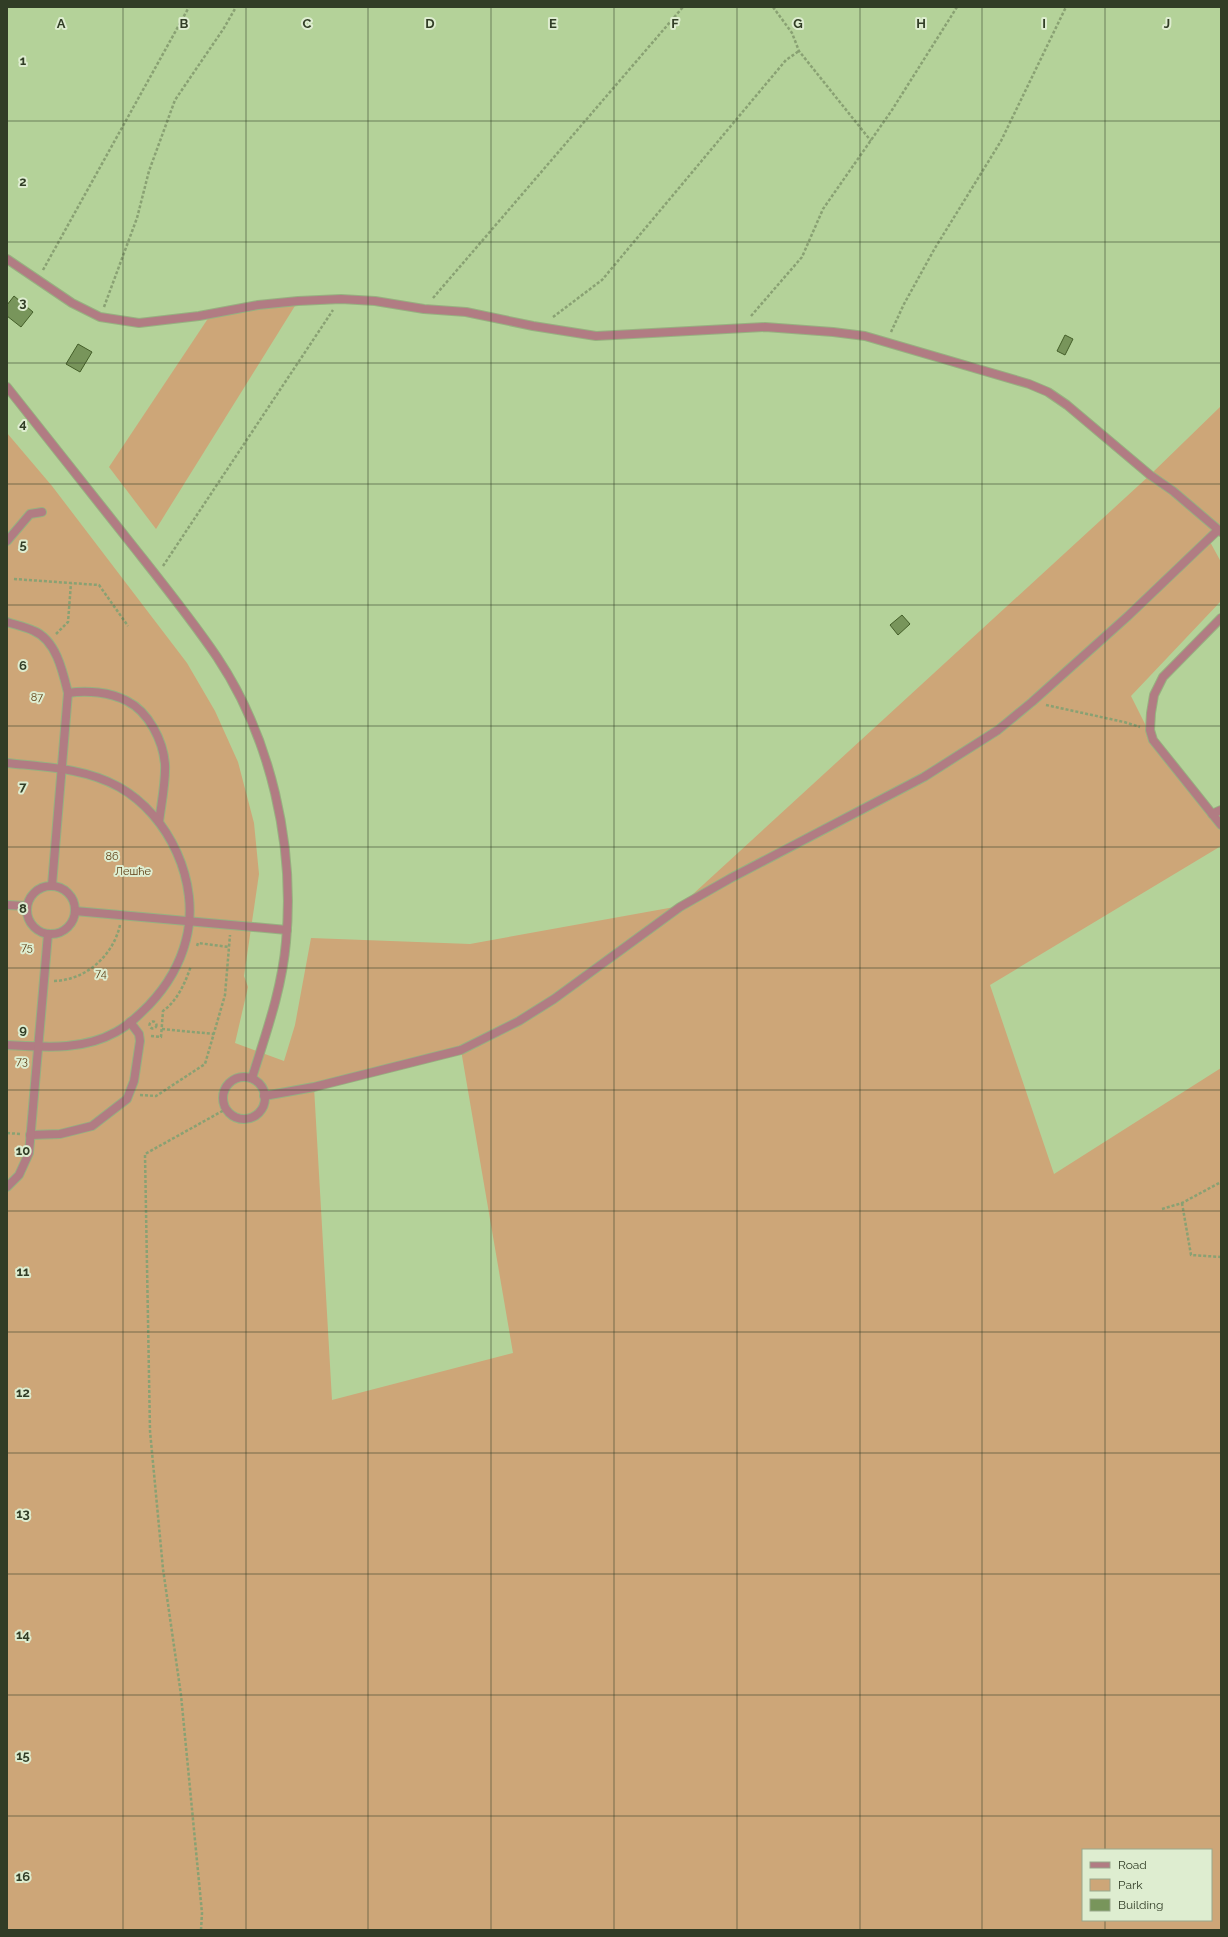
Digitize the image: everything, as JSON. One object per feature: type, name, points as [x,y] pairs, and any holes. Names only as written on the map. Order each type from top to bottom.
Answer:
[{"type":"street","points":[[7,259],[37,281],[72,303],[100,317],[139,323],[199,316],[258,305],[341,299],[375,301],[424,309],[466,312],[539,327],[596,336],[765,327],[866,336],[1028,384],[1048,392],[1067,405],[1220,531],[1128,616],[1032,702],[998,730],[924,777],[680,906],[554,1000],[519,1021],[472,1046],[461,1050],[314,1087],[264,1096]]},
{"type":"street","points":[[7,387],[156,576],[217,657],[244,707],[274,785],[281,820],[286,867],[287,930],[278,996],[252,1078]]},
{"type":"street","points":[[7,541],[30,514],[42,512]]},
{"type":"street","points":[[1221,618],[1163,677],[1154,695],[1150,730],[1153,740],[1221,824]]},
{"type":"street","points":[[7,622],[35,631],[48,642],[63,673],[68,693],[63,768],[52,885]]},
{"type":"street","points":[[68,693],[78,691],[102,693],[128,701],[147,718],[159,742],[165,765],[159,822]]},
{"type":"street","points":[[7,763],[63,768],[90,775],[119,787],[152,811],[171,840],[184,870],[189,900],[189,921],[186,939],[178,963],[162,990],[130,1022],[116,1032],[91,1042],[67,1048],[7,1045]]},
{"type":"street","points":[[1212,814],[1221,810]]},
{"type":"street","points":[[52,885],[60,887],[69,893],[73,898],[75,911],[73,920],[68,927],[62,931],[48,934],[41,932],[30,922],[27,915],[27,906],[32,894],[37,889],[52,885]]},
{"type":"street","points":[[7,905],[27,906]]},
{"type":"street","points":[[75,911],[287,930]]},
{"type":"street","points":[[7,1187],[19,1174],[29,1153],[48,934]]},
{"type":"street","points":[[30,1135],[60,1134],[92,1126],[127,1099],[134,1080],[140,1041],[139,1034],[130,1022]]},
{"type":"street","points":[[237,1078],[252,1078],[259,1084],[264,1096],[262,1108],[258,1113],[248,1118],[236,1117],[226,1109],[223,1102],[223,1095],[230,1082],[237,1078]]},
{"type":"path","points":[[37,281],[189,7]]},
{"type":"path","points":[[100,317],[136,218],[149,171],[174,100],[220,34],[236,7]]},
{"type":"path","points":[[424,309],[684,7]]},
{"type":"path","points":[[773,7],[792,33],[799,51],[871,141]]},
{"type":"path","points":[[740,328],[802,257],[823,209],[871,141],[957,7]]},
{"type":"path","points":[[887,342],[904,304],[935,248],[1002,141],[1066,7]]},
{"type":"path","points":[[539,327],[602,280],[786,60],[799,51]]},
{"type":"path","points":[[156,576],[341,299]]},
{"type":"path","points":[[14,579],[99,585],[128,626]]},
{"type":"path","points":[[48,642],[68,622],[71,583]]},
{"type":"path","points":[[1032,702],[1124,722],[1150,730]]},
{"type":"path","points":[[44,982],[62,981],[76,977],[95,966],[109,952],[115,941],[122,915]]},
{"type":"path","points":[[130,1094],[156,1096],[205,1064],[225,995],[231,925]]},
{"type":"path","points":[[196,950],[198,943],[229,947]]},
{"type":"path","points":[[157,1026],[153,1029],[151,1036],[161,1037],[163,1011],[172,1004],[185,983],[192,963]]},
{"type":"path","points":[[153,1029],[150,1027],[151,1022],[155,1022],[157,1026],[162,1028],[214,1034]]},
{"type":"path","points":[[201,1930],[202,1913],[181,1695],[164,1569],[150,1431],[145,1154],[226,1109]]},
{"type":"path","points":[[1162,1209],[1182,1203],[1221,1182]]},
{"type":"path","points":[[1182,1203],[1191,1255],[1221,1257]]},
{"type":"green space","points":[[298,301],[156,529],[109,467],[211,314]]},
{"type":"green space","points":[[1221,406],[1221,525],[1209,540],[1221,562],[1221,601],[1131,696],[1153,740],[1221,824],[1221,846],[990,985],[1054,1174],[1221,1068],[1221,1930],[7,1930],[7,433],[52,486],[187,663],[215,711],[238,762],[254,823],[259,874],[244,976],[248,987],[235,1043],[284,1061],[295,1025],[311,938],[470,944],[680,906],[1150,475]],"holes":[[[461,1050],[513,1353],[332,1400],[314,1087]]]},
{"type":"building","points":[[14,296],[33,312],[21,327],[7,316],[7,305]]},
{"type":"building","points":[[1065,335],[1073,339],[1065,355],[1057,351]]},
{"type":"building","points":[[78,344],[92,352],[80,372],[66,364]]},
{"type":"building","points":[[902,615],[910,624],[898,635],[890,625]]},
{"type":"park label","name":"87","points":[[37,697]]},
{"type":"park label","name":"86","points":[[112,856]]},
{"type":"park label","name":"Лешће","points":[[133,871]]},
{"type":"park label","name":"75","points":[[27,947]]},
{"type":"park label","name":"74","points":[[101,973]]},
{"type":"park label","name":"73","points":[[22,1061]]}]
